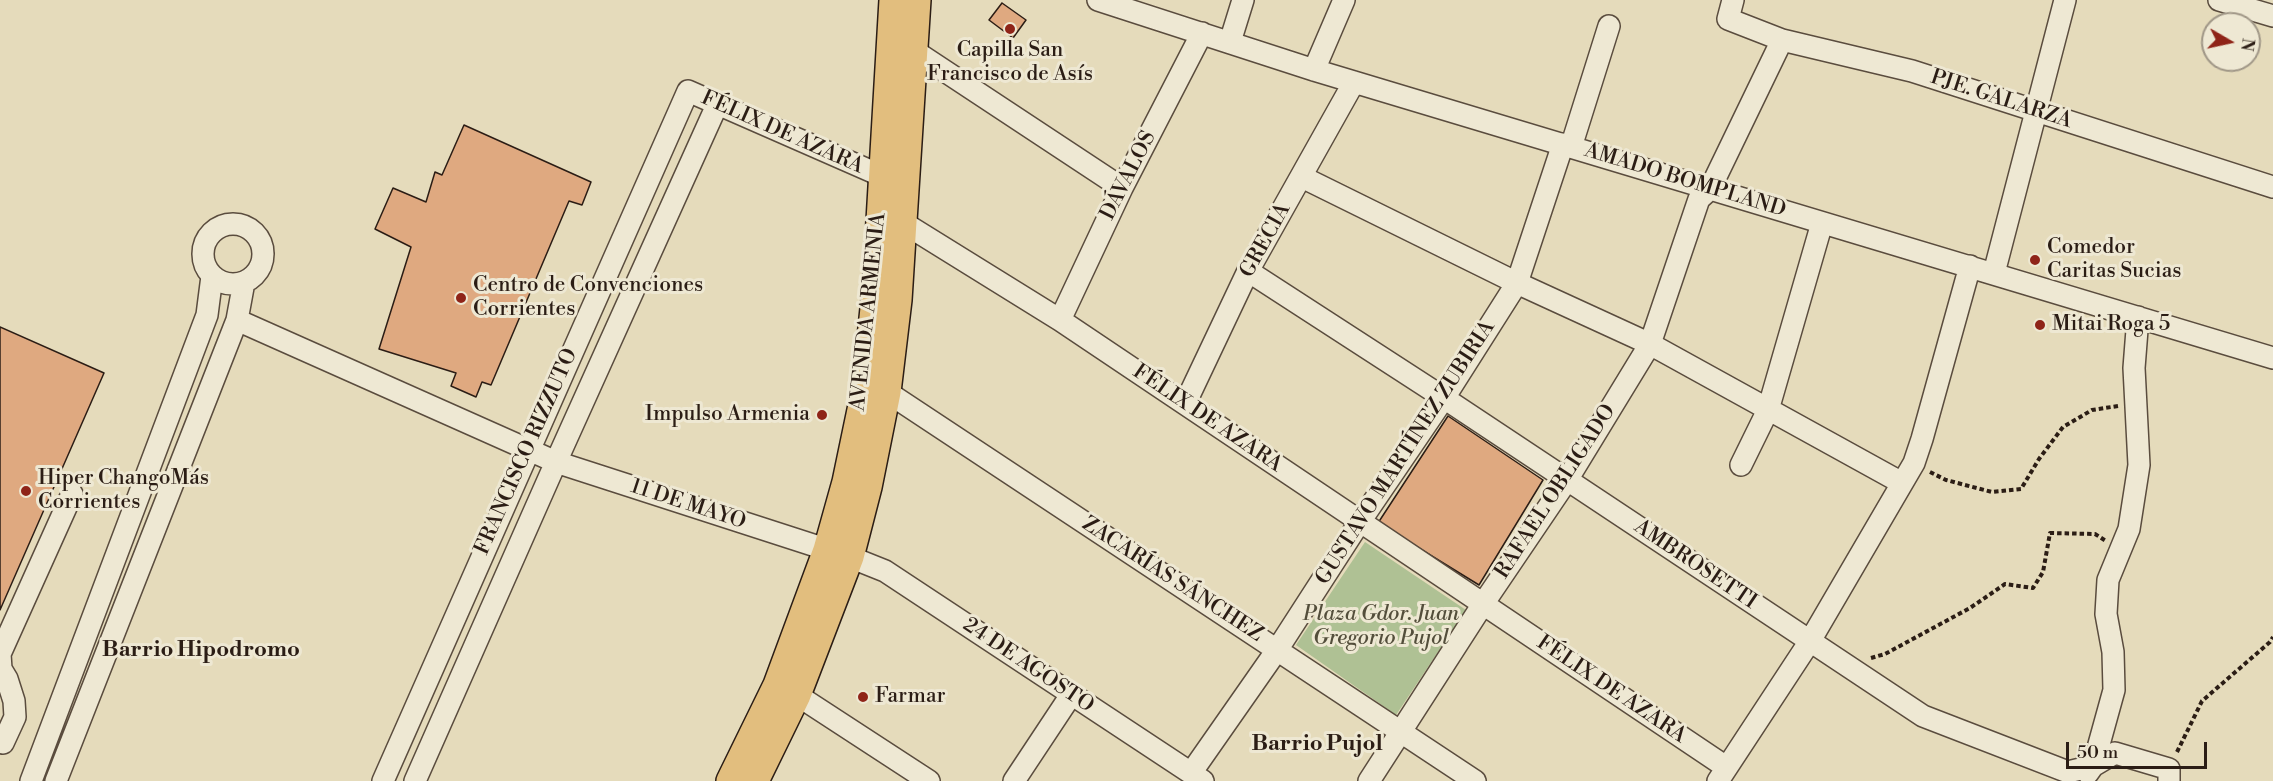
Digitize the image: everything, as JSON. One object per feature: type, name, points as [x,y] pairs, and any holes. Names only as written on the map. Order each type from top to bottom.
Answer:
[{"type":"main road","name":"AVENIDA ARMENIA","points":[[755,781],[839,554],[846,482],[876,389],[898,300],[902,222],[901,50],[893,0]]},
{"type":"main road","name":"AVENIDA ARMENIA","points":[[876,389],[876,290],[882,176],[901,50],[917,0]]},
{"type":"main road","name":"AVENIDA ARMENIA","points":[[730,781],[787,690]]},
{"type":"street","name":"AMADO BOMPLAND","points":[[1098,0],[1314,70],[2273,358]]},
{"type":"street","points":[[1230,42],[1243,0]]},
{"type":"street","points":[[1314,70],[1344,0]]},
{"type":"street","points":[[1994,273],[2065,0]]},
{"type":"street","points":[[2218,0],[2273,16]]},
{"type":"street","name":"PJE. GALARZA","points":[[1731,10],[1782,40],[1912,71],[2273,187]]},
{"type":"street","name":"GUSTAVO MARTÍNEZ ZUBIRIA","points":[[1197,777],[1359,523],[1444,398],[1517,283],[1609,26]]},
{"type":"street","name":"DÁVALOS","points":[[1060,320],[1122,188],[1202,33]]},
{"type":"street","points":[[1710,189],[1782,40]]},
{"type":"street","points":[[901,50],[1122,188]]},
{"type":"street","name":"GRECIA","points":[[1185,404],[1248,271],[1354,82]]},
{"type":"street","name":"FÉLIX DE AZARA","points":[[688,92],[882,176],[902,222],[1060,320],[1359,523],[1483,604],[1722,774]]},
{"type":"street","name":"FRANCISCO RIZZUTO","points":[[383,781],[688,92]]},
{"type":"street","name":"FRANCISCO RIZZUTO","points":[[415,781],[717,105]]},
{"type":"street","points":[[1302,177],[1517,283],[1650,344],[1902,483]]},
{"type":"street","name":"RAFAEL OBLIGADO","points":[[1369,781],[1483,604],[1567,480],[1650,344],[1699,199],[1710,189]]},
{"type":"street","points":[[236,223],[254,231],[260,240],[263,260],[253,277],[244,282],[225,283],[212,276],[204,263],[202,253],[204,243],[216,228],[236,223]]},
{"type":"street","points":[[1741,465],[1768,410],[1822,223]]},
{"type":"street","points":[[1722,774],[1810,641],[1914,463],[1970,266]]},
{"type":"street","name":"AMBROSETTI","points":[[1248,271],[1444,398],[1923,716],[2068,772],[2088,774],[2115,753],[2169,775]]},
{"type":"street","points":[[31,781],[207,315],[212,276]]},
{"type":"street","points":[[56,781],[237,320],[244,282]]},
{"type":"street","points":[[2088,774],[2114,690],[2113,652],[2106,614],[2108,580],[2129,529],[2139,465],[2134,368],[2138,317]]},
{"type":"street","name":"11 DE MAYO","points":[[237,320],[556,462],[839,554]]},
{"type":"street","name":"ZACARÍAS SÁNCHEZ","points":[[876,389],[1475,781]]},
{"type":"street","points":[[3,743],[15,717],[14,701],[2,669],[0,654],[72,494]]},
{"type":"street","name":"24 DE AGOSTO","points":[[839,554],[885,571],[1197,777]]},
{"type":"street","points":[[787,690],[929,781]]},
{"type":"street","points":[[1014,781],[1071,695]]},
{"type":"path","points":[[1914,463],[1946,480],[1992,492],[2021,489],[2039,459],[2063,427],[2092,410],[2136,404]]},
{"type":"path","points":[[1848,666],[1885,654],[1970,608],[2004,584],[2033,588],[2043,572],[2050,533],[2095,534],[2120,550]]},
{"type":"path","points":[[2169,775],[2202,701],[2273,637]]},
{"type":"green space","name":"Plaza Gdor. Juan Gregorio Pujol","points":[[1365,542],[1466,610],[1396,715],[1296,645]]},
{"type":"building","name":"Capilla San Francisco de Asís","points":[[1002,3],[1026,20],[1013,38],[989,20]]},
{"type":"building","name":"Centro de Convenciones Corrientes","points":[[464,125],[591,182],[582,205],[569,201],[491,385],[482,382],[476,397],[451,386],[456,373],[379,349],[411,247],[375,229],[393,188],[426,202],[435,172],[442,175]]},
{"type":"building","name":"Hiper ChangoMás Corrientes","points":[[0,327],[104,373],[0,610]]},
{"type":"building","points":[[1448,416],[1543,480],[1479,585],[1378,523]]},
{"type":"place","name":"Capilla San Francisco de Asís","points":[[1010,29]]},
{"type":"place","name":"Comedor Caritas Sucias","points":[[2035,260]]},
{"type":"place","name":"Centro de Convenciones Corrientes","points":[[461,298]]},
{"type":"place","name":"Mitai Roga 5","points":[[2040,325]]},
{"type":"place","name":"Impulso Armenia","points":[[822,415]]},
{"type":"place","name":"Hiper ChangoMás Corrientes","points":[[26,491]]},
{"type":"place","name":"Farmar","points":[[863,697]]},
{"type":"district","name":"Barrio Hipodromo","points":[[201,651]]},
{"type":"district","name":"Barrio Pujol","points":[[1317,745]]}]
